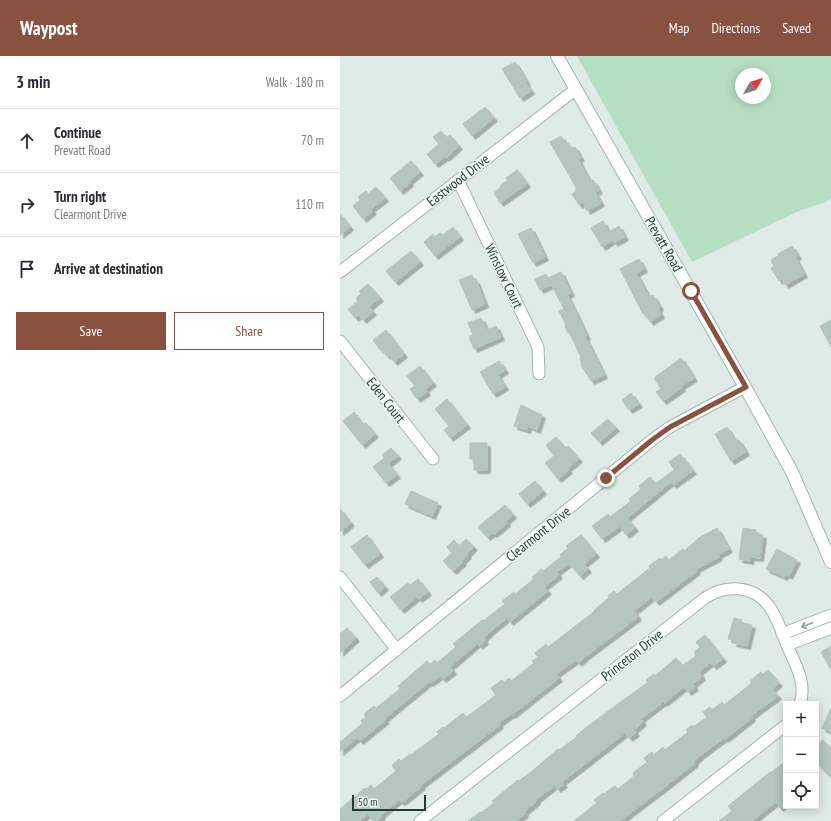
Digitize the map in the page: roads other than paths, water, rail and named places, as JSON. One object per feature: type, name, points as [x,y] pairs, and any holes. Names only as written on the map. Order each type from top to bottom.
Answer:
[{"type":"street","name":"Prevatt Road","points":[[557,56],[746,387],[792,472],[831,562]]},
{"type":"street","name":"Eastwood Drive","points":[[340,272],[576,89]]},
{"type":"street","name":"Winslow Court","points":[[458,180],[538,347],[539,374]]},
{"type":"street","name":"Eden Court","points":[[340,342],[433,459]]},
{"type":"street","name":"Clearmont Drive","points":[[340,696],[652,440],[670,427],[746,387]]},
{"type":"street","points":[[340,577],[397,650]]},
{"type":"street","name":"Princeton Drive","points":[[420,821],[711,594],[717,591],[730,588],[744,589],[758,596],[770,607],[801,679],[802,694],[801,701]]},
{"type":"street","points":[[782,634],[831,615]]},
{"type":"street","points":[[787,645],[831,628]]},
{"type":"street","points":[[663,821],[783,727]]}]
